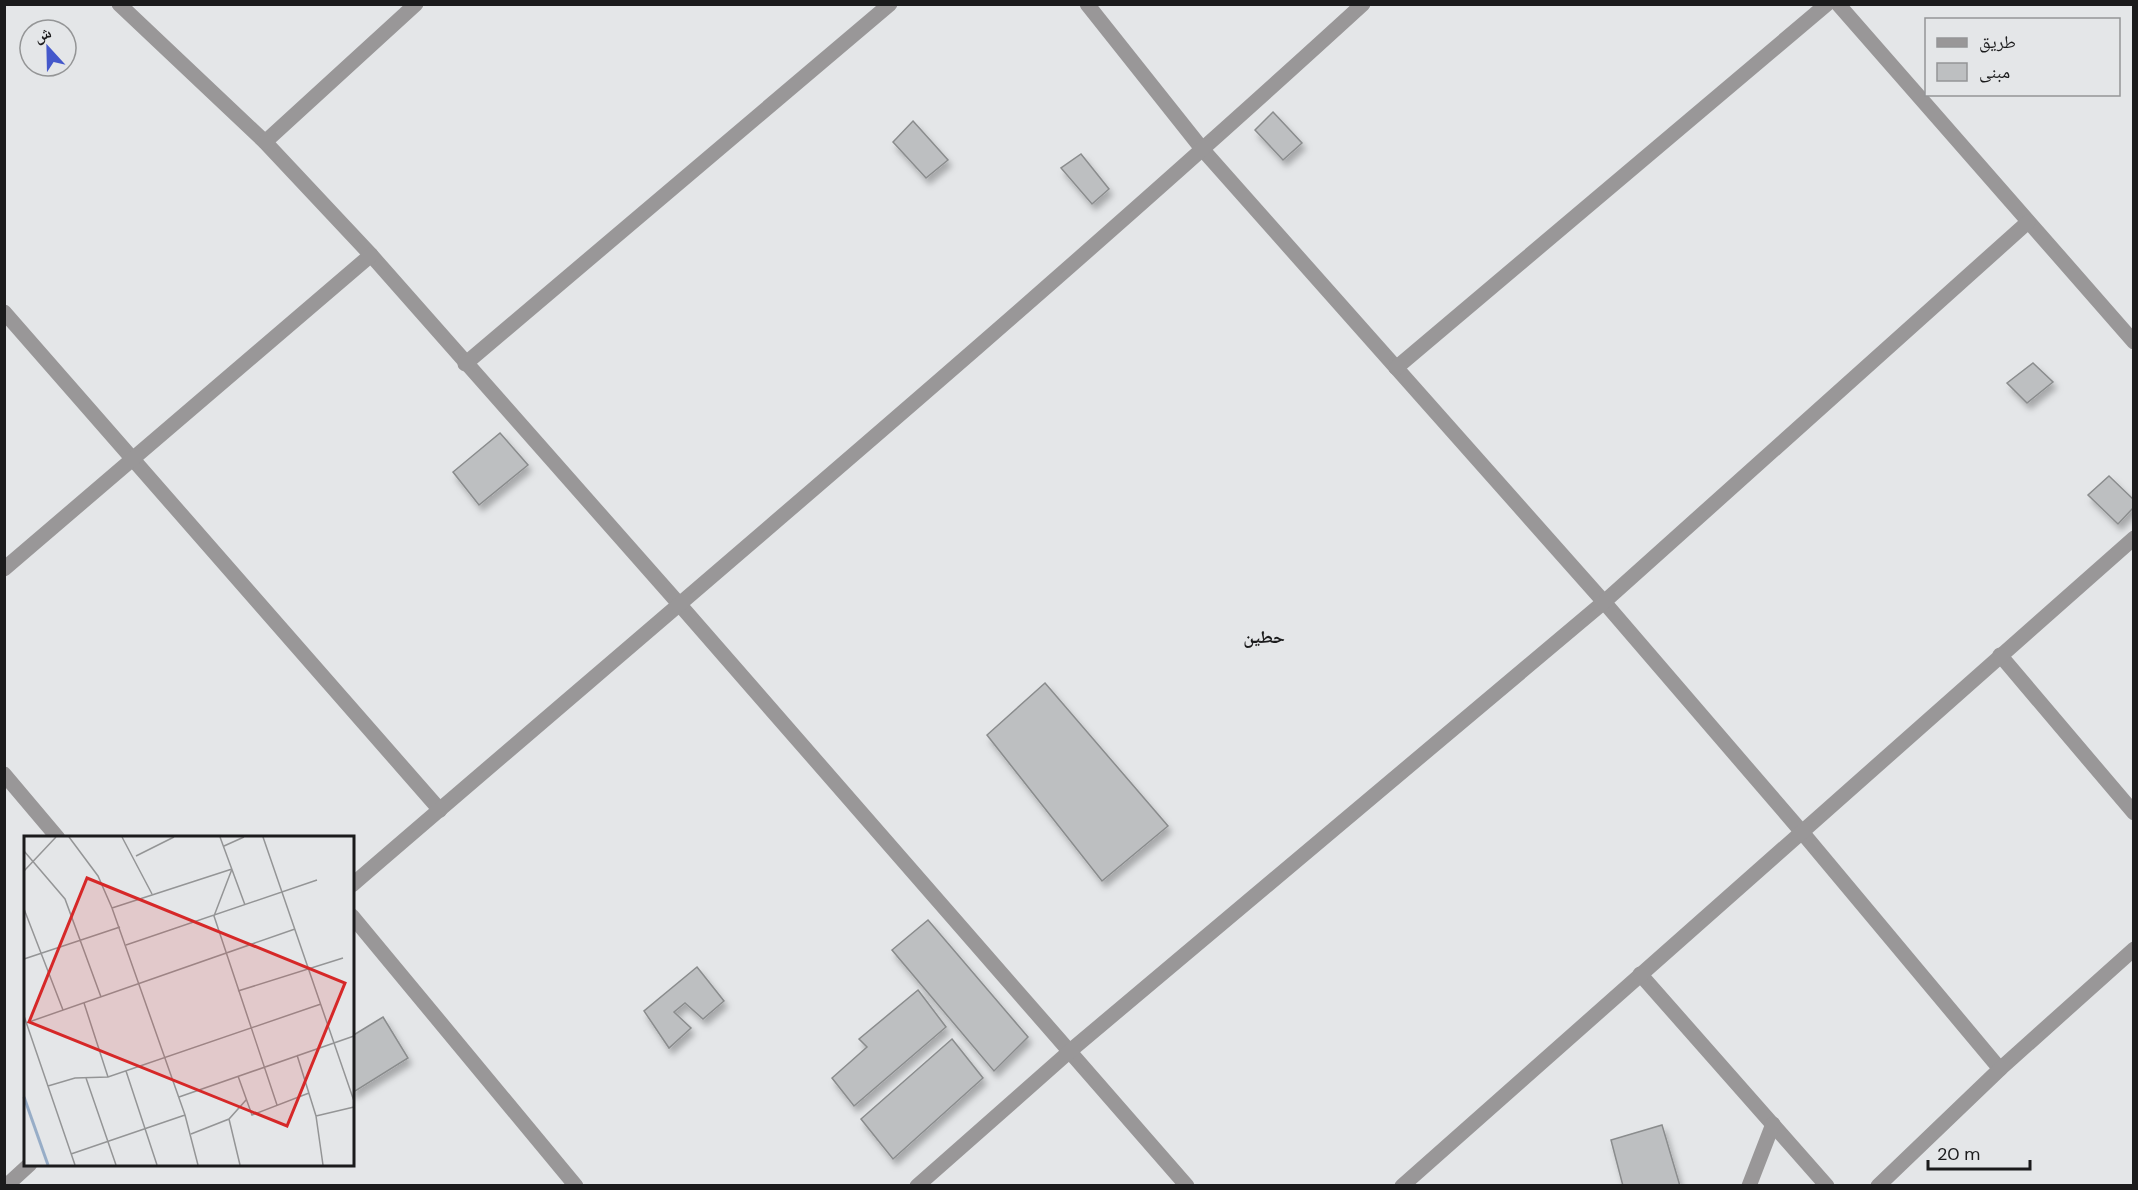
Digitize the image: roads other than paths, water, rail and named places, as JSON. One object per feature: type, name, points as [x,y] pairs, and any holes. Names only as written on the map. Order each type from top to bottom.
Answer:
[{"type":"street","points":[[119,4],[265,142],[371,255],[1187,1185]]},
{"type":"street","points":[[265,142],[416,4]]},
{"type":"street","points":[[465,364],[890,4]]},
{"type":"street","points":[[1087,4],[1203,150],[1604,602],[1801,831],[2000,1069]]},
{"type":"street","points":[[354,883],[680,605],[1203,150],[1364,4]]},
{"type":"street","points":[[1396,368],[1827,4]]},
{"type":"street","points":[[1838,4],[2133,342]]},
{"type":"street","points":[[917,1185],[1070,1051],[1604,602],[2028,222]]},
{"type":"street","points":[[4,569],[371,255]]},
{"type":"street","points":[[4,312],[440,810]]},
{"type":"street","points":[[1402,1185],[2133,538]]},
{"type":"street","points":[[2000,655],[2133,813]]},
{"type":"street","points":[[4,774],[57,836]]},
{"type":"street","points":[[354,918],[576,1185]]},
{"type":"street","points":[[1878,1185],[2000,1069],[2133,949]]},
{"type":"street","points":[[1640,975],[1827,1185]]},
{"type":"street","points":[[1749,1185],[1773,1124]]},
{"type":"street","points":[[6,1185],[28,1166]]},
{"type":"district","name":"حطين","points":[[1264,637]]}]
